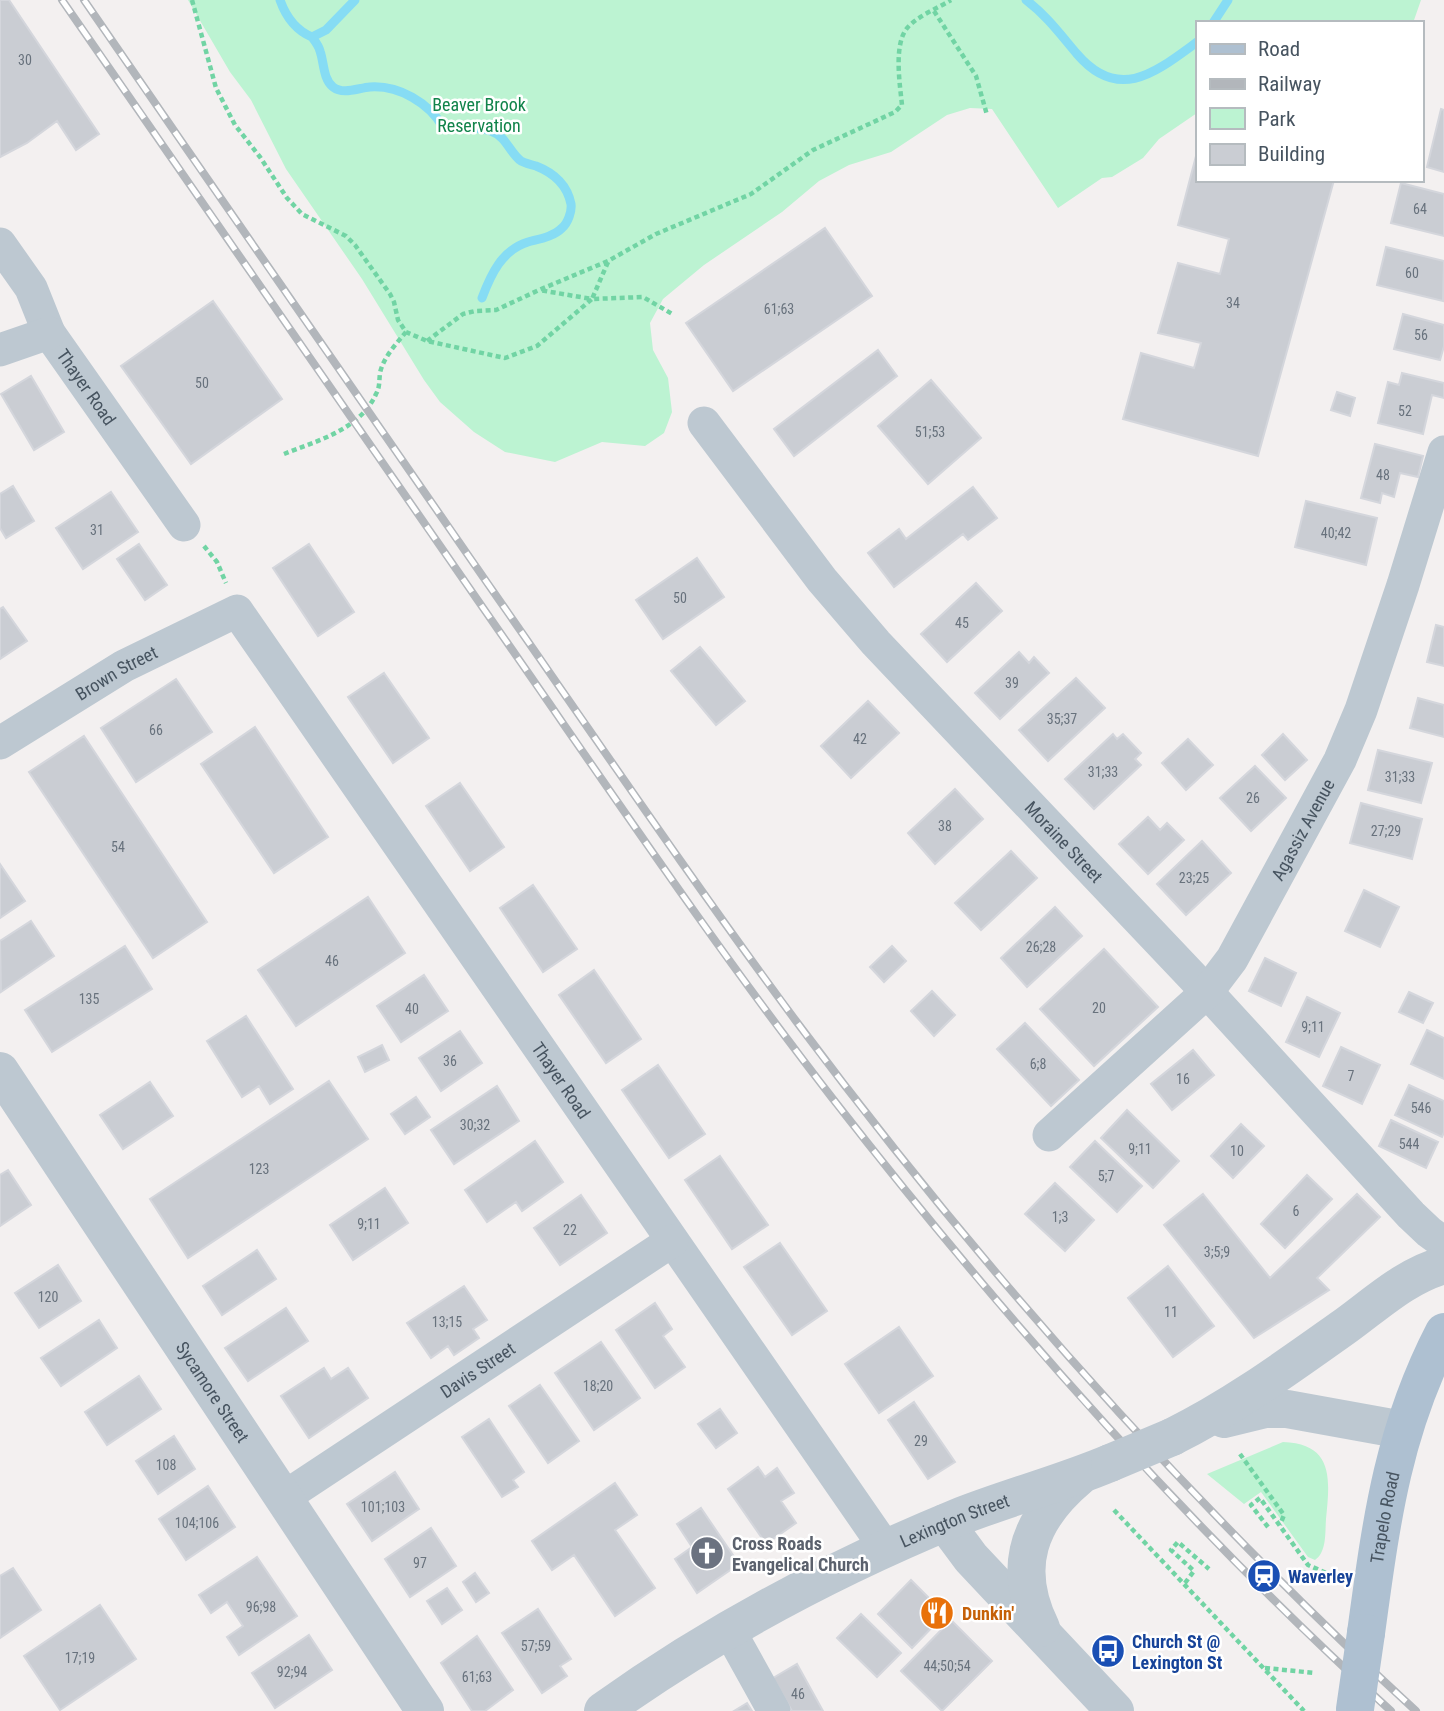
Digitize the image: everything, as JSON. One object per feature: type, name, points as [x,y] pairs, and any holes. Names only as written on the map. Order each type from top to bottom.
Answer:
[{"type":"main road","name":"Trapelo Road","points":[[1355,1710],[1387,1493],[1403,1430],[1444,1332]]},
{"type":"street","name":"Thayer Road","points":[[0,244],[31,288],[49,332],[184,525]]},
{"type":"street","points":[[0,350],[49,332]]},
{"type":"street","name":"Moraine Street","points":[[704,423],[821,580],[876,643],[1207,992],[1420,1224],[1444,1243]]},
{"type":"street","name":"Agassiz Avenue","points":[[1048,1135],[1207,992],[1232,959],[1340,760],[1374,672],[1444,452]]},
{"type":"street","name":"Thayer Road","points":[[237,611],[886,1549]]},
{"type":"street","name":"Brown Street","points":[[0,743],[124,666],[237,611]]},
{"type":"street","name":"Sycamore Street","points":[[0,1071],[425,1711]]},
{"type":"street","name":"Davis Street","points":[[283,1498],[672,1241]]},
{"type":"street","name":"Lexington Street","points":[[603,1711],[729,1630],[802,1589],[945,1523],[1096,1469],[1205,1420],[1255,1389],[1401,1285],[1444,1265]]},
{"type":"street","name":"Lexington Street","points":[[1172,1437],[1239,1415],[1276,1409],[1299,1410],[1403,1430]]},
{"type":"street","points":[[1046,1639],[1036,1618],[1027,1587],[1027,1550],[1050,1508],[1069,1485],[1096,1469]]},
{"type":"street","points":[[945,1523],[971,1559],[1115,1711]]},
{"type":"street","points":[[729,1630],[774,1711]]},
{"type":"path","points":[[192,0],[216,88],[235,125],[302,214],[346,236],[355,245],[390,294],[398,320],[406,332],[427,341],[505,358],[537,346],[592,299],[608,261]]},
{"type":"path","points":[[427,341],[463,313],[496,310],[538,289],[608,261],[656,234],[751,194],[813,150],[895,113],[902,105],[898,69],[903,34],[909,25],[951,0]]},
{"type":"path","points":[[934,11],[975,76],[987,115]]},
{"type":"path","points":[[538,289],[592,299],[643,297],[674,315]]},
{"type":"path","points":[[284,454],[342,429],[367,409],[378,390],[380,371],[394,346],[406,332]]},
{"type":"path","points":[[184,525],[217,562],[237,611]]},
{"type":"path","points":[[1240,1454],[1284,1515],[1280,1525]]},
{"type":"path","points":[[1268,1527],[1251,1505],[1260,1498],[1308,1565],[1326,1573]]},
{"type":"path","points":[[1114,1510],[1304,1711]]},
{"type":"path","points":[[1185,1583],[1194,1571],[1171,1550],[1178,1542],[1209,1569]]},
{"type":"path","points":[[1265,1668],[1315,1673]]},
{"type":"green space","name":"Beaver Brook Reservation","points":[[188,0],[1421,0],[1414,21],[1196,21],[1196,114],[1159,139],[1143,158],[1112,177],[1102,178],[1058,208],[992,109],[970,108],[947,115],[891,152],[849,165],[819,181],[782,212],[704,265],[663,299],[650,323],[653,350],[668,378],[672,412],[664,433],[645,446],[602,442],[555,462],[505,452],[474,432],[440,402],[362,279],[286,169],[251,100],[230,72]]},
{"type":"green space","points":[[1283,1442],[1312,1449],[1325,1466],[1328,1490],[1325,1541],[1322,1552],[1315,1560],[1308,1557],[1261,1492],[1244,1504],[1207,1474]]},
{"type":"building","points":[[0,0],[9,0],[99,134],[76,150],[57,121],[27,143],[0,157]]},
{"type":"building","points":[[1441,109],[1444,110],[1444,172],[1427,167]]},
{"type":"building","points":[[1196,156],[1196,182],[1333,182],[1258,456],[1123,419],[1141,353],[1194,368],[1201,343],[1158,333],[1178,263],[1220,274],[1229,239],[1178,225]]},
{"type":"building","points":[[1401,183],[1444,194],[1444,236],[1391,223]]},
{"type":"building","points":[[825,228],[872,296],[733,391],[686,323]]},
{"type":"building","points":[[1386,247],[1444,261],[1443,301],[1377,285]]},
{"type":"building","points":[[213,301],[282,399],[191,464],[121,366]]},
{"type":"building","points":[[1403,314],[1444,325],[1444,346],[1440,360],[1394,349]]},
{"type":"building","points":[[878,350],[897,376],[794,456],[774,429]]},
{"type":"building","points":[[1402,373],[1444,383],[1444,398],[1432,395],[1423,434],[1378,423],[1388,382],[1399,385]]},
{"type":"building","points":[[31,376],[64,432],[34,450],[1,394]]},
{"type":"building","points":[[931,380],[981,438],[928,484],[878,426]]},
{"type":"building","points":[[1337,392],[1355,398],[1350,416],[1331,410]]},
{"type":"building","points":[[1375,444],[1423,456],[1418,477],[1400,473],[1394,497],[1382,493],[1380,503],[1361,498]]},
{"type":"building","points":[[13,486],[34,521],[6,538],[0,528],[0,494]]},
{"type":"building","points":[[973,487],[997,518],[968,540],[963,534],[894,587],[868,553],[899,529],[906,539]]},
{"type":"building","points":[[111,492],[138,532],[83,569],[56,528]]},
{"type":"building","points":[[1306,501],[1377,518],[1366,565],[1295,547]]},
{"type":"building","points":[[139,544],[167,585],[145,600],[117,559]]},
{"type":"building","points":[[309,544],[354,612],[318,636],[273,568]]},
{"type":"building","points":[[697,558],[724,597],[663,639],[636,600]]},
{"type":"building","points":[[976,583],[1002,611],[947,662],[921,634]]},
{"type":"building","points":[[3,607],[27,641],[0,659],[0,609]]},
{"type":"building","points":[[1436,625],[1444,627],[1444,666],[1427,662]]},
{"type":"building","points":[[700,647],[745,701],[716,725],[671,671]]},
{"type":"building","points":[[1019,652],[1029,663],[1034,657],[1049,673],[1000,719],[975,693]]},
{"type":"building","points":[[384,673],[429,738],[393,763],[348,697]]},
{"type":"building","points":[[1076,678],[1105,708],[1048,761],[1019,730]]},
{"type":"building","points":[[176,679],[212,732],[136,782],[101,728]]},
{"type":"building","points":[[1418,698],[1444,705],[1444,737],[1410,728]]},
{"type":"building","points":[[868,701],[899,733],[851,778],[821,746]]},
{"type":"building","points":[[255,727],[328,837],[274,873],[201,764]]},
{"type":"building","points":[[1113,734],[1117,739],[1123,734],[1141,753],[1135,759],[1141,765],[1094,809],[1065,779]]},
{"type":"building","points":[[1283,734],[1307,760],[1285,780],[1262,755]]},
{"type":"building","points":[[84,736],[207,922],[153,958],[29,772]]},
{"type":"building","points":[[1188,739],[1213,765],[1186,790],[1162,763]]},
{"type":"building","points":[[1378,750],[1432,763],[1421,803],[1368,790]]},
{"type":"building","points":[[1255,766],[1286,798],[1251,831],[1220,798]]},
{"type":"building","points":[[460,783],[504,847],[470,871],[426,806]]},
{"type":"building","points":[[955,789],[983,819],[935,864],[908,833]]},
{"type":"building","points":[[1361,803],[1422,819],[1412,859],[1350,843]]},
{"type":"building","points":[[1148,817],[1160,830],[1167,823],[1184,840],[1148,874],[1119,844]]},
{"type":"building","points":[[1202,841],[1231,873],[1186,915],[1157,884]]},
{"type":"building","points":[[1011,851],[1037,878],[981,930],[955,903]]},
{"type":"building","points":[[0,864],[25,901],[0,918]]},
{"type":"building","points":[[533,885],[577,949],[543,972],[500,908]]},
{"type":"building","points":[[1364,890],[1399,907],[1380,947],[1345,931]]},
{"type":"building","points":[[368,897],[405,953],[296,1026],[258,970]]},
{"type":"building","points":[[1055,907],[1082,936],[1027,987],[1001,958]]},
{"type":"building","points":[[31,921],[54,956],[1,992],[0,941]]},
{"type":"building","points":[[125,946],[152,989],[52,1052],[25,1010]]},
{"type":"building","points":[[892,946],[906,961],[884,982],[870,967]]},
{"type":"building","points":[[1104,949],[1158,1007],[1094,1066],[1040,1009]]},
{"type":"building","points":[[1265,958],[1296,973],[1281,1006],[1249,991]]},
{"type":"building","points":[[594,970],[641,1039],[606,1063],[559,995]]},
{"type":"building","points":[[424,975],[448,1011],[401,1042],[377,1006]]},
{"type":"building","points":[[932,991],[955,1015],[934,1036],[911,1011]]},
{"type":"building","points":[[1409,992],[1433,1003],[1423,1023],[1399,1012]]},
{"type":"building","points":[[1307,997],[1340,1013],[1319,1057],[1286,1042]]},
{"type":"building","points":[[246,1016],[293,1089],[270,1104],[259,1086],[242,1097],[207,1041]]},
{"type":"building","points":[[1025,1023],[1079,1080],[1051,1106],[997,1049]]},
{"type":"building","points":[[1427,1030],[1444,1038],[1444,1079],[1411,1064]]},
{"type":"building","points":[[460,1031],[482,1063],[441,1091],[419,1058]]},
{"type":"building","points":[[382,1045],[389,1060],[365,1072],[358,1057]]},
{"type":"building","points":[[1341,1047],[1380,1065],[1362,1104],[1323,1086]]},
{"type":"building","points":[[1193,1050],[1214,1075],[1172,1110],[1151,1084]]},
{"type":"building","points":[[658,1065],[705,1134],[669,1158],[622,1090]]},
{"type":"building","points":[[329,1081],[368,1139],[188,1258],[150,1199]]},
{"type":"building","points":[[150,1082],[173,1116],[123,1149],[100,1115]]},
{"type":"building","points":[[1409,1085],[1444,1101],[1442,1137],[1395,1115]]},
{"type":"building","points":[[497,1086],[519,1121],[454,1164],[431,1130]]},
{"type":"building","points":[[416,1097],[430,1117],[405,1134],[391,1114]]},
{"type":"building","points":[[1127,1110],[1179,1161],[1153,1188],[1101,1138]]},
{"type":"building","points":[[1391,1120],[1438,1142],[1426,1168],[1379,1146]]},
{"type":"building","points":[[1241,1124],[1264,1146],[1233,1178],[1211,1156]]},
{"type":"building","points":[[535,1141],[563,1182],[522,1211],[516,1202],[487,1222],[465,1190]]},
{"type":"building","points":[[1095,1141],[1142,1186],[1117,1212],[1070,1167]]},
{"type":"building","points":[[720,1156],[768,1225],[732,1249],[685,1180]]},
{"type":"building","points":[[8,1170],[31,1205],[0,1226],[0,1175]]},
{"type":"building","points":[[1307,1175],[1332,1199],[1285,1248],[1261,1224]]},
{"type":"building","points":[[1055,1183],[1094,1220],[1065,1251],[1025,1214]]},
{"type":"building","points":[[385,1188],[408,1223],[353,1260],[330,1225]]},
{"type":"building","points":[[1203,1194],[1270,1278],[1357,1194],[1380,1217],[1317,1278],[1329,1290],[1254,1338],[1164,1225]]},
{"type":"building","points":[[581,1195],[607,1233],[560,1265],[534,1228]]},
{"type":"building","points":[[780,1243],[827,1311],[792,1335],[744,1267]]},
{"type":"building","points":[[257,1250],[276,1279],[222,1315],[203,1286]]},
{"type":"building","points":[[58,1265],[81,1301],[39,1328],[15,1293]]},
{"type":"building","points":[[1168,1266],[1214,1326],[1173,1357],[1128,1298]]},
{"type":"building","points":[[464,1286],[487,1320],[473,1329],[479,1338],[454,1355],[448,1346],[431,1358],[407,1323]]},
{"type":"building","points":[[655,1303],[672,1329],[663,1336],[685,1367],[655,1388],[616,1330]]},
{"type":"building","points":[[286,1308],[308,1341],[248,1381],[225,1348]]},
{"type":"building","points":[[99,1320],[117,1348],[61,1386],[41,1358]]},
{"type":"building","points":[[899,1327],[933,1376],[879,1413],[845,1364]]},
{"type":"building","points":[[601,1342],[640,1398],[594,1430],[555,1373]]},
{"type":"building","points":[[324,1368],[331,1379],[348,1368],[368,1398],[309,1438],[281,1396]]},
{"type":"building","points":[[139,1376],[161,1409],[107,1445],[85,1412]]},
{"type":"building","points":[[540,1385],[579,1441],[548,1463],[509,1406]]},
{"type":"building","points":[[914,1402],[955,1462],[928,1479],[888,1420]]},
{"type":"building","points":[[720,1409],[737,1433],[716,1448],[698,1424]]},
{"type":"building","points":[[489,1419],[524,1472],[513,1480],[518,1487],[502,1497],[462,1437]]},
{"type":"building","points":[[174,1436],[195,1469],[158,1494],[136,1461]]},
{"type":"building","points":[[758,1467],[765,1477],[777,1468],[794,1493],[781,1501],[796,1523],[766,1544],[728,1489]]},
{"type":"building","points":[[395,1472],[419,1509],[372,1541],[347,1504]]},
{"type":"building","points":[[615,1483],[637,1515],[615,1530],[655,1588],[615,1616],[574,1555],[552,1570],[532,1541]]},
{"type":"building","points":[[208,1486],[235,1527],[186,1560],[159,1519]]},
{"type":"building","name":"Cross Roads Evangelical Church","points":[[701,1508],[739,1564],[697,1593],[675,1559],[692,1547],[677,1524]]},
{"type":"building","points":[[431,1528],[456,1566],[410,1597],[385,1559]]},
{"type":"building","points":[[257,1557],[297,1616],[239,1655],[227,1637],[243,1626],[227,1602],[211,1613],[199,1595]]},
{"type":"building","points":[[13,1568],[41,1610],[0,1638],[0,1576]]},
{"type":"building","points":[[475,1573],[489,1593],[476,1602],[463,1582]]},
{"type":"building","points":[[911,1580],[945,1614],[912,1648],[878,1614]]},
{"type":"building","points":[[447,1588],[462,1610],[442,1624],[427,1601]]},
{"type":"building","points":[[100,1605],[136,1659],[60,1710],[24,1656]]},
{"type":"building","points":[[538,1609],[571,1659],[560,1666],[567,1676],[542,1693],[502,1633]]},
{"type":"building","points":[[861,1614],[901,1653],[877,1677],[837,1638]]},
{"type":"building","points":[[951,1620],[992,1661],[942,1711],[901,1671]]},
{"type":"building","points":[[309,1635],[332,1670],[275,1708],[252,1673]]},
{"type":"building","points":[[477,1636],[513,1690],[485,1711],[472,1711],[441,1663]]},
{"type":"building","points":[[797,1664],[823,1711],[792,1711],[773,1678]]},
{"type":"building","points":[[747,1703],[752,1711],[734,1711]]},
{"type":"waterway","points":[[280,0],[292,22],[312,37],[326,30],[355,0]]},
{"type":"waterway","points":[[1026,0],[1047,19],[1077,54],[1093,69],[1108,77],[1123,80],[1137,78],[1152,72],[1196,43]]},
{"type":"waterway","points":[[1214,21],[1228,0]]},
{"type":"waterway","points":[[312,37],[319,49],[327,80],[333,87],[346,91],[381,87],[402,92],[430,110],[443,127],[491,131],[504,141],[521,161],[548,172],[563,185],[571,207],[564,226],[550,236],[519,246],[504,257],[489,280],[482,298]]},
{"type":"railway","points":[[62,0],[662,866],[833,1099],[963,1260],[1099,1417],[1242,1568],[1391,1711]]},
{"type":"railway","points":[[84,0],[679,858],[866,1113],[939,1204],[1090,1381],[1249,1550],[1416,1711]]},
{"type":"place","name":"Cross Roads Evangelical Church","points":[[707,1553]]},
{"type":"place","name":"Waverley","points":[[1264,1576]]},
{"type":"place","name":"Dunkin'","points":[[937,1613]]},
{"type":"place","name":"Church St @ Lexington St","points":[[1108,1651]]}]
